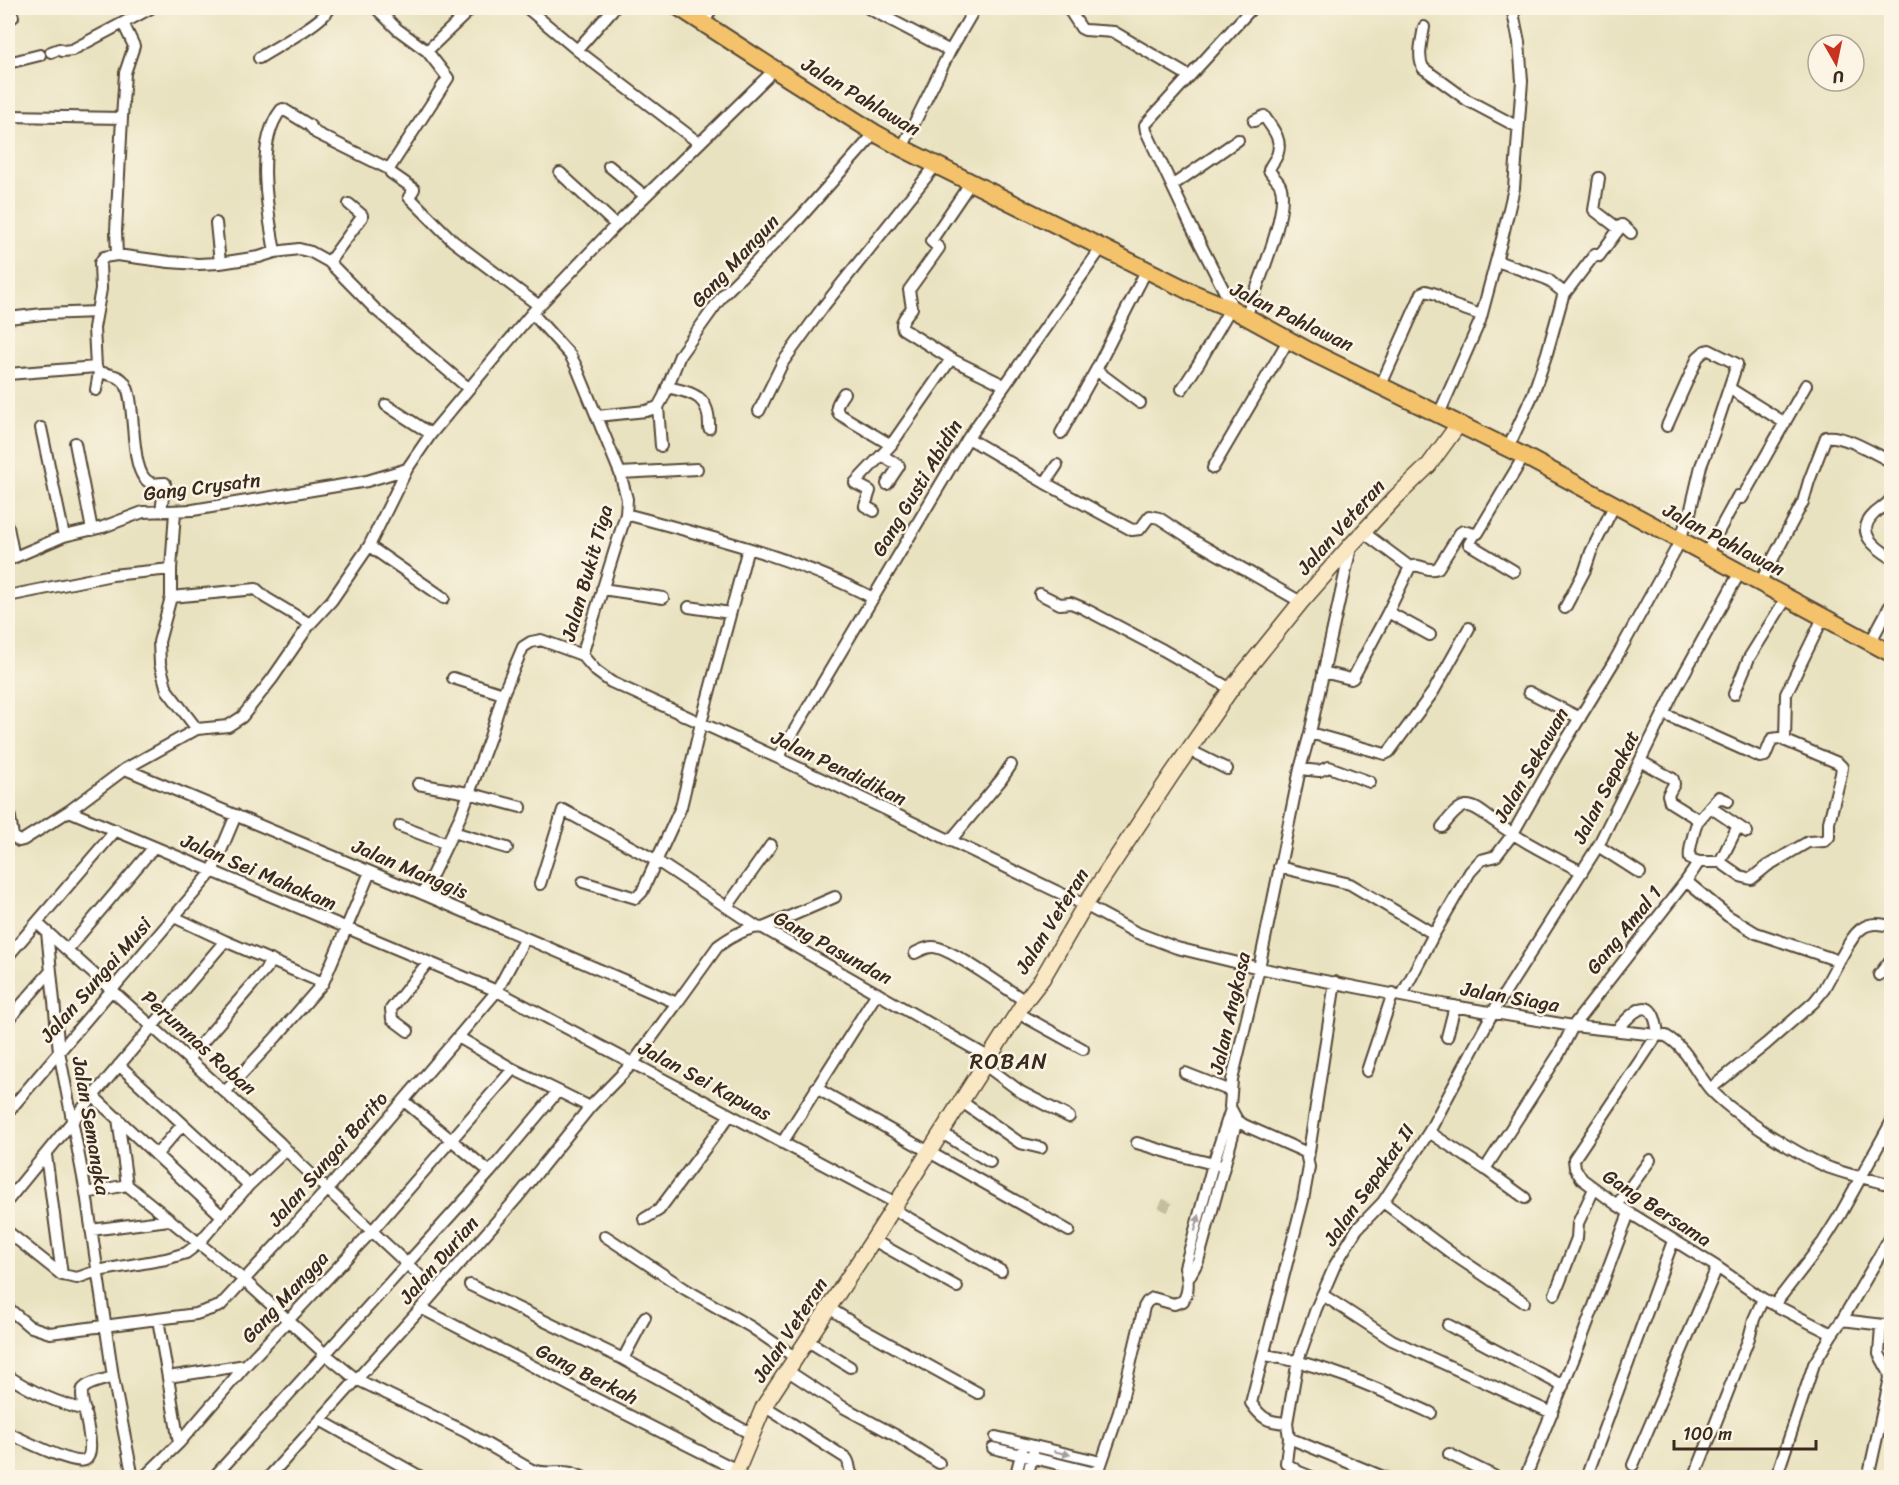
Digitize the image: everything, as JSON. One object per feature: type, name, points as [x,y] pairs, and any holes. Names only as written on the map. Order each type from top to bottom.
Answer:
[{"type":"main road","name":"Jalan Pahlawan","points":[[680,8],[770,74],[902,148],[1524,456],[1892,654]]},
{"type":"street","points":[[8,63],[59,49],[72,50],[151,8]]},
{"type":"street","points":[[259,57],[315,22],[330,8]]},
{"type":"street","points":[[275,252],[264,171],[274,118],[281,110],[287,111],[309,125],[316,133],[389,169],[448,78],[427,51],[397,29],[376,8]]},
{"type":"street","points":[[427,51],[472,8]]},
{"type":"street","points":[[527,8],[577,50],[699,143]]},
{"type":"street","points":[[577,50],[614,8]]},
{"type":"street","points":[[703,24],[712,8]]},
{"type":"street","points":[[868,8],[950,51]]},
{"type":"street","points":[[902,148],[950,51],[975,8]]},
{"type":"street","points":[[1068,8],[1084,30],[1114,32],[1189,76]]},
{"type":"street","points":[[1237,312],[1191,226],[1145,125],[1252,8]]},
{"type":"street","points":[[1439,414],[1480,321],[1514,188],[1522,81],[1512,8]]},
{"type":"street","points":[[117,255],[116,231],[125,73],[135,46],[123,23]]},
{"type":"street","points":[[1424,27],[1420,57],[1423,68],[1467,100],[1518,127]]},
{"type":"street","points":[[8,807],[15,838],[69,811],[125,769],[197,729],[228,726],[242,717],[310,624],[332,600],[369,546],[407,469],[468,388],[535,309],[616,225],[642,194],[770,74]]},
{"type":"street","points":[[8,116],[122,118]]},
{"type":"street","points":[[1182,389],[1237,312],[1274,238],[1281,208],[1280,184],[1269,170],[1278,155],[1278,137],[1264,116],[1254,121]]},
{"type":"street","name":"Gang Mangun","points":[[658,407],[680,355],[723,295],[799,219],[875,133]]},
{"type":"street","points":[[1173,184],[1238,140]]},
{"type":"street","points":[[759,411],[783,362],[823,307],[936,165]]},
{"type":"street","points":[[609,166],[642,194]]},
{"type":"street","name":"Jalan Bukit Tiga","points":[[389,169],[391,173],[414,189],[408,197],[453,241],[535,309],[570,355],[620,473],[627,499],[626,514],[582,655],[541,640],[531,642],[519,653],[461,815],[423,894]]},
{"type":"street","points":[[560,173],[616,225]]},
{"type":"street","points":[[1599,178],[1594,210],[1619,229]]},
{"type":"street","points":[[971,182],[931,241],[939,248],[909,290],[912,308],[902,321],[903,329],[951,359],[1004,385]]},
{"type":"street","points":[[330,262],[362,217],[349,204]]},
{"type":"street","points":[[216,223],[220,263]]},
{"type":"street","points":[[1508,448],[1533,394],[1563,296],[1595,254],[1599,256],[1622,225],[1631,233]]},
{"type":"street","name":"Gang Gusti Abidin","points":[[778,758],[968,438],[1102,247]]},
{"type":"street","points":[[96,390],[94,328],[101,289],[101,260],[104,257],[117,255],[169,262],[220,263],[299,249],[311,252],[330,262],[375,309],[468,388]]},
{"type":"street","points":[[1497,261],[1547,279],[1563,292],[1563,296]]},
{"type":"street","points":[[1061,433],[1147,269]]},
{"type":"street","points":[[1381,385],[1422,293],[1426,291],[1436,294],[1452,305],[1480,315]]},
{"type":"street","points":[[8,318],[97,312]]},
{"type":"street","points":[[1213,468],[1289,339]]},
{"type":"street","name":"Jalan Sekawan","points":[[1367,1071],[1397,994],[1477,864],[1481,860],[1496,856],[1512,835],[1615,660],[1676,549],[1690,513],[1701,466],[1737,364],[1709,350],[1698,357],[1667,426]]},
{"type":"street","points":[[874,511],[865,506],[870,490],[855,483],[891,445],[951,359]]},
{"type":"street","points":[[8,374],[97,369],[125,382],[129,393],[136,456],[144,477],[153,484],[165,483],[160,511]]},
{"type":"street","points":[[1096,370],[1140,403]]},
{"type":"street","points":[[1706,554],[1738,496],[1742,498],[1806,385]]},
{"type":"street","points":[[667,387],[686,391],[696,396],[709,411],[709,428]]},
{"type":"street","points":[[1730,388],[1785,423]]},
{"type":"street","points":[[844,393],[836,405],[839,414],[891,445]]},
{"type":"street","points":[[386,405],[431,435]]},
{"type":"street","points":[[597,417],[646,411],[658,407],[661,446]]},
{"type":"street","name":"Jalan Veteran","points":[[736,1474],[764,1406],[1042,979],[1085,905],[1189,750],[1231,689],[1301,602],[1363,532],[1429,465],[1458,425]]},
{"type":"street","points":[[41,428],[64,536]]},
{"type":"street","points":[[1760,583],[1803,502],[1826,437],[1846,441],[1892,462]]},
{"type":"street","points":[[968,438],[1132,530],[1140,529],[1150,516],[1159,518],[1301,602]]},
{"type":"street","points":[[75,443],[92,530]]},
{"type":"street","points":[[882,455],[899,466],[887,484]]},
{"type":"street","points":[[1514,571],[1469,544],[1524,456]]},
{"type":"street","points":[[1045,483],[1057,465]]},
{"type":"street","name":"Gang Crysatn","points":[[10,559],[64,536],[92,530],[142,512],[175,512],[368,481],[407,469]]},
{"type":"street","points":[[620,473],[697,469]]},
{"type":"street","points":[[1892,498],[1871,518],[1866,530],[1873,544],[1892,558]]},
{"type":"street","points":[[1565,608],[1614,506]]},
{"type":"street","points":[[175,512],[171,597],[159,642],[161,671],[167,690],[197,729]]},
{"type":"street","points":[[626,514],[748,548],[825,575],[873,598]]},
{"type":"street","points":[[8,527],[10,559]]},
{"type":"street","points":[[1363,532],[1410,567]]},
{"type":"street","points":[[1323,672],[1353,678],[1410,567],[1416,565],[1435,570],[1460,532],[1475,534]]},
{"type":"street","name":"Jalan Angkasa","points":[[1237,1120],[1231,1109],[1231,1091],[1300,769],[1352,544]]},
{"type":"street","points":[[369,546],[444,598]]},
{"type":"street","points":[[583,882],[636,898],[642,892],[681,807],[748,548]]},
{"type":"street","points":[[8,596],[112,575],[171,569]]},
{"type":"street","name":"Jalan Sepakat","points":[[1493,1012],[1598,846],[1675,690],[1740,572]]},
{"type":"street","points":[[171,597],[256,589],[310,624]]},
{"type":"street","points":[[602,589],[663,598]]},
{"type":"street","points":[[1040,594],[1060,604],[1071,603],[1083,608],[1231,689]]},
{"type":"street","points":[[1734,694],[1749,658],[1787,597]]},
{"type":"street","points":[[1870,643],[1892,602]]},
{"type":"street","points":[[689,607],[730,613]]},
{"type":"street","points":[[1388,612],[1430,635]]},
{"type":"street","points":[[1785,741],[1786,694],[1823,618]]},
{"type":"street","points":[[1310,733],[1385,754],[1389,752],[1434,692],[1469,628]]},
{"type":"street","name":"Jalan Pendidikan","points":[[582,655],[596,671],[611,682],[778,758],[1085,905]]},
{"type":"street","points":[[453,678],[503,694]]},
{"type":"street","points":[[1529,692],[1580,718]]},
{"type":"street","points":[[1664,714],[1760,757],[1765,756],[1772,739],[1779,738],[1838,763],[1842,767],[1829,822],[1829,837],[1822,842],[1808,842],[1767,866],[1751,879],[1740,876],[1720,862],[1699,862],[1690,859],[1688,854],[1693,840],[1694,827],[1698,820],[1719,796],[1728,801]]},
{"type":"street","points":[[1189,750],[1227,770]]},
{"type":"street","points":[[1640,761],[1673,779],[1674,784],[1668,795],[1670,802],[1698,820]]},
{"type":"street","points":[[950,841],[1011,765]]},
{"type":"street","points":[[1300,769],[1319,771],[1329,767],[1370,782]]},
{"type":"street","name":"Jalan Manggis","points":[[125,769],[676,1003]]},
{"type":"street","points":[[418,784],[468,793],[521,807]]},
{"type":"street","points":[[1442,827],[1459,809],[1469,806],[1512,835],[1582,872]]},
{"type":"street","points":[[1710,807],[1742,829],[1720,862]]},
{"type":"street","points":[[540,884],[563,810],[657,861],[760,928],[835,897]]},
{"type":"street","name":"Jalan Sei Mahakam","points":[[69,811],[497,991]]},
{"type":"street","name":"Jalan Sungai Musi","points":[[9,1107],[212,872],[236,815]]},
{"type":"street","points":[[400,826],[447,844]]},
{"type":"street","points":[[8,956],[42,927],[116,830]]},
{"type":"street","points":[[453,832],[507,848]]},
{"type":"street","points":[[727,907],[771,845]]},
{"type":"street","points":[[1598,846],[1640,873]]},
{"type":"street","points":[[67,950],[154,847]]},
{"type":"street","points":[[1686,881],[1699,862]]},
{"type":"street","points":[[1279,867],[1350,884],[1434,934]]},
{"type":"street","points":[[225,1092],[323,983],[370,872]]},
{"type":"street","name":"Gang Amal 1","points":[[1485,1169],[1559,1054],[1573,1026],[1686,881],[1728,916],[1756,933],[1839,961]]},
{"type":"street","name":"Jalan Siaga","points":[[1085,905],[1161,943],[1259,968],[1573,1026],[1666,1036],[1678,1045],[1710,1089],[1753,1123],[1826,1166],[1892,1185]]},
{"type":"street","points":[[174,917],[323,983]]},
{"type":"street","points":[[1710,1089],[1814,1002],[1860,929],[1874,924],[1892,927]]},
{"type":"street","name":"Perumnas Roban","points":[[42,927],[153,1025],[435,1290]]},
{"type":"street","name":"Jalan Semangka","points":[[42,927],[50,972],[59,1051],[86,1193],[106,1326]]},
{"type":"street","name":"Gang Pasundan","points":[[676,1003],[718,946],[734,936],[760,928],[877,993],[987,1062],[1021,1092],[1069,1117]]},
{"type":"street","name":"Jalan Sungai Barito","points":[[9,1311],[29,1326],[50,1333],[196,1314],[214,1310],[220,1306],[328,1189],[497,991],[525,938]]},
{"type":"street","points":[[8,1200],[225,941]]},
{"type":"street","points":[[915,953],[929,947],[941,949],[987,976],[1022,1007],[1083,1049]]},
{"type":"street","points":[[1879,975],[1892,958]]},
{"type":"street","points":[[188,1059],[266,969],[271,960]]},
{"type":"street","points":[[408,1031],[392,1019],[391,1010],[428,962]]},
{"type":"street","points":[[8,1020],[50,972]]},
{"type":"street","points":[[1308,1162],[1335,982]]},
{"type":"street","name":"Jalan Sei Kapuas","points":[[497,991],[782,1143],[894,1206],[1002,1271]]},
{"type":"street","points":[[782,1143],[877,993]]},
{"type":"street","points":[[633,1063],[676,1003]]},
{"type":"street","points":[[1447,1037],[1455,1006]]},
{"type":"street","points":[[1617,1030],[1637,1009],[1645,1008],[1652,1015],[1658,1034]]},
{"type":"street","name":"Jalan Sepakat II","points":[[1314,1478],[1286,1463],[1289,1438],[1287,1424],[1299,1360],[1309,1326],[1335,1265],[1357,1229],[1383,1202],[1429,1132],[1493,1012]]},
{"type":"street","name":"Gang Bersama","points":[[1658,1034],[1574,1159],[1573,1164],[1578,1174],[1617,1205],[1717,1267],[1763,1299],[1832,1334]]},
{"type":"street","points":[[458,1038],[513,1069],[590,1107]]},
{"type":"street","name":"Jalan Durian","points":[[268,1478],[516,1199],[590,1107],[633,1063]]},
{"type":"street","points":[[119,1065],[249,1185]]},
{"type":"street","name":"Gang Mangga","points":[[143,1478],[179,1443],[246,1365],[372,1231],[513,1069]]},
{"type":"street","points":[[1185,1072],[1231,1091]]},
{"type":"street","points":[[816,1088],[1069,1231]]},
{"type":"street","points":[[213,1478],[490,1172],[558,1091]]},
{"type":"street","points":[[93,1096],[222,1216]]},
{"type":"street","points":[[404,1101],[490,1172]]},
{"type":"street","points":[[962,1102],[1020,1143],[1041,1148]]},
{"type":"street","points":[[1219,1165],[1231,1109]]},
{"type":"street","points":[[644,1219],[659,1210],[730,1115]]},
{"type":"street","points":[[118,1118],[127,1185],[244,1280],[356,1379],[464,1431],[532,1470],[544,1474],[565,1471],[584,1478]]},
{"type":"street","points":[[996,1437],[1028,1452],[1096,1472],[1119,1412],[1144,1307],[1154,1298],[1174,1304],[1183,1301],[1187,1294],[1188,1279],[1185,1267],[1219,1165],[1237,1120],[1303,1151],[1306,1153],[1309,1167],[1303,1200],[1251,1404],[1264,1418],[1272,1422],[1287,1424]]},
{"type":"street","points":[[1775,1304],[1823,1242],[1892,1121]]},
{"type":"street","points":[[156,1155],[183,1124]]},
{"type":"street","points":[[1429,1132],[1525,1198]]},
{"type":"street","points":[[942,1133],[990,1162]]},
{"type":"street","points":[[1137,1143],[1219,1165]]},
{"type":"street","points":[[8,1232],[62,1275],[77,1278],[97,1271],[178,1256],[198,1244],[249,1185],[286,1150]]},
{"type":"street","points":[[46,1155],[62,1275]]},
{"type":"street","points":[[1617,1205],[1650,1160]]},
{"type":"street","points":[[86,1193],[127,1185]]},
{"type":"street","points":[[1555,1294],[1577,1238],[1578,1223],[1594,1189]]},
{"type":"street","points":[[1383,1202],[1524,1302]]},
{"type":"street","points":[[1525,1478],[1629,1213]]},
{"type":"street","points":[[91,1230],[169,1220]]},
{"type":"street","points":[[1776,1478],[1814,1364],[1892,1234]]},
{"type":"street","points":[[605,1236],[686,1289],[752,1328],[843,1407],[895,1435],[939,1463]]},
{"type":"street","points":[[873,1240],[957,1287]]},
{"type":"street","points":[[1587,1476],[1673,1241]]},
{"type":"street","points":[[1633,1465],[1717,1267]]},
{"type":"street","points":[[470,1285],[623,1359],[687,1394],[718,1416],[753,1435]]},
{"type":"street","points":[[1323,1295],[1392,1340],[1552,1413]]},
{"type":"street","points":[[1694,1478],[1763,1299]]},
{"type":"street","name":"Gang Berkah","points":[[421,1308],[736,1474]]},
{"type":"street","points":[[829,1308],[862,1329],[978,1393]]},
{"type":"street","points":[[623,1359],[645,1317]]},
{"type":"street","points":[[158,1319],[179,1443]]},
{"type":"street","points":[[1842,1320],[1886,1326],[1879,1354],[1889,1371],[1890,1378],[1868,1478]]},
{"type":"street","points":[[1448,1325],[1563,1386]]},
{"type":"street","points":[[106,1326],[113,1377],[133,1478]]},
{"type":"street","points":[[808,1341],[850,1367]]},
{"type":"street","points":[[1265,1355],[1299,1360],[1357,1379],[1431,1413]]},
{"type":"street","points":[[168,1377],[246,1365]]},
{"type":"street","points":[[8,1376],[44,1397],[85,1410]]},
{"type":"street","points":[[8,1433],[73,1461],[85,1461],[89,1457],[90,1450],[82,1391],[88,1386],[113,1377]]},
{"type":"street","points":[[764,1406],[846,1458],[849,1472],[855,1478]]},
{"type":"street","points":[[320,1420],[423,1478]]},
{"type":"street","points":[[1289,1438],[1386,1478]]},
{"type":"street","points":[[993,1448],[1028,1452]]},
{"type":"street","points":[[1016,1478],[1028,1452]]},
{"type":"street","points":[[1027,1478],[1028,1452]]},
{"type":"street","points":[[1449,1454],[1498,1478]]},
{"type":"tunnel","points":[[1163,1210],[1168,1200]]},
{"type":"district","name":"ROBAN","points":[[1009,1061]]}]
